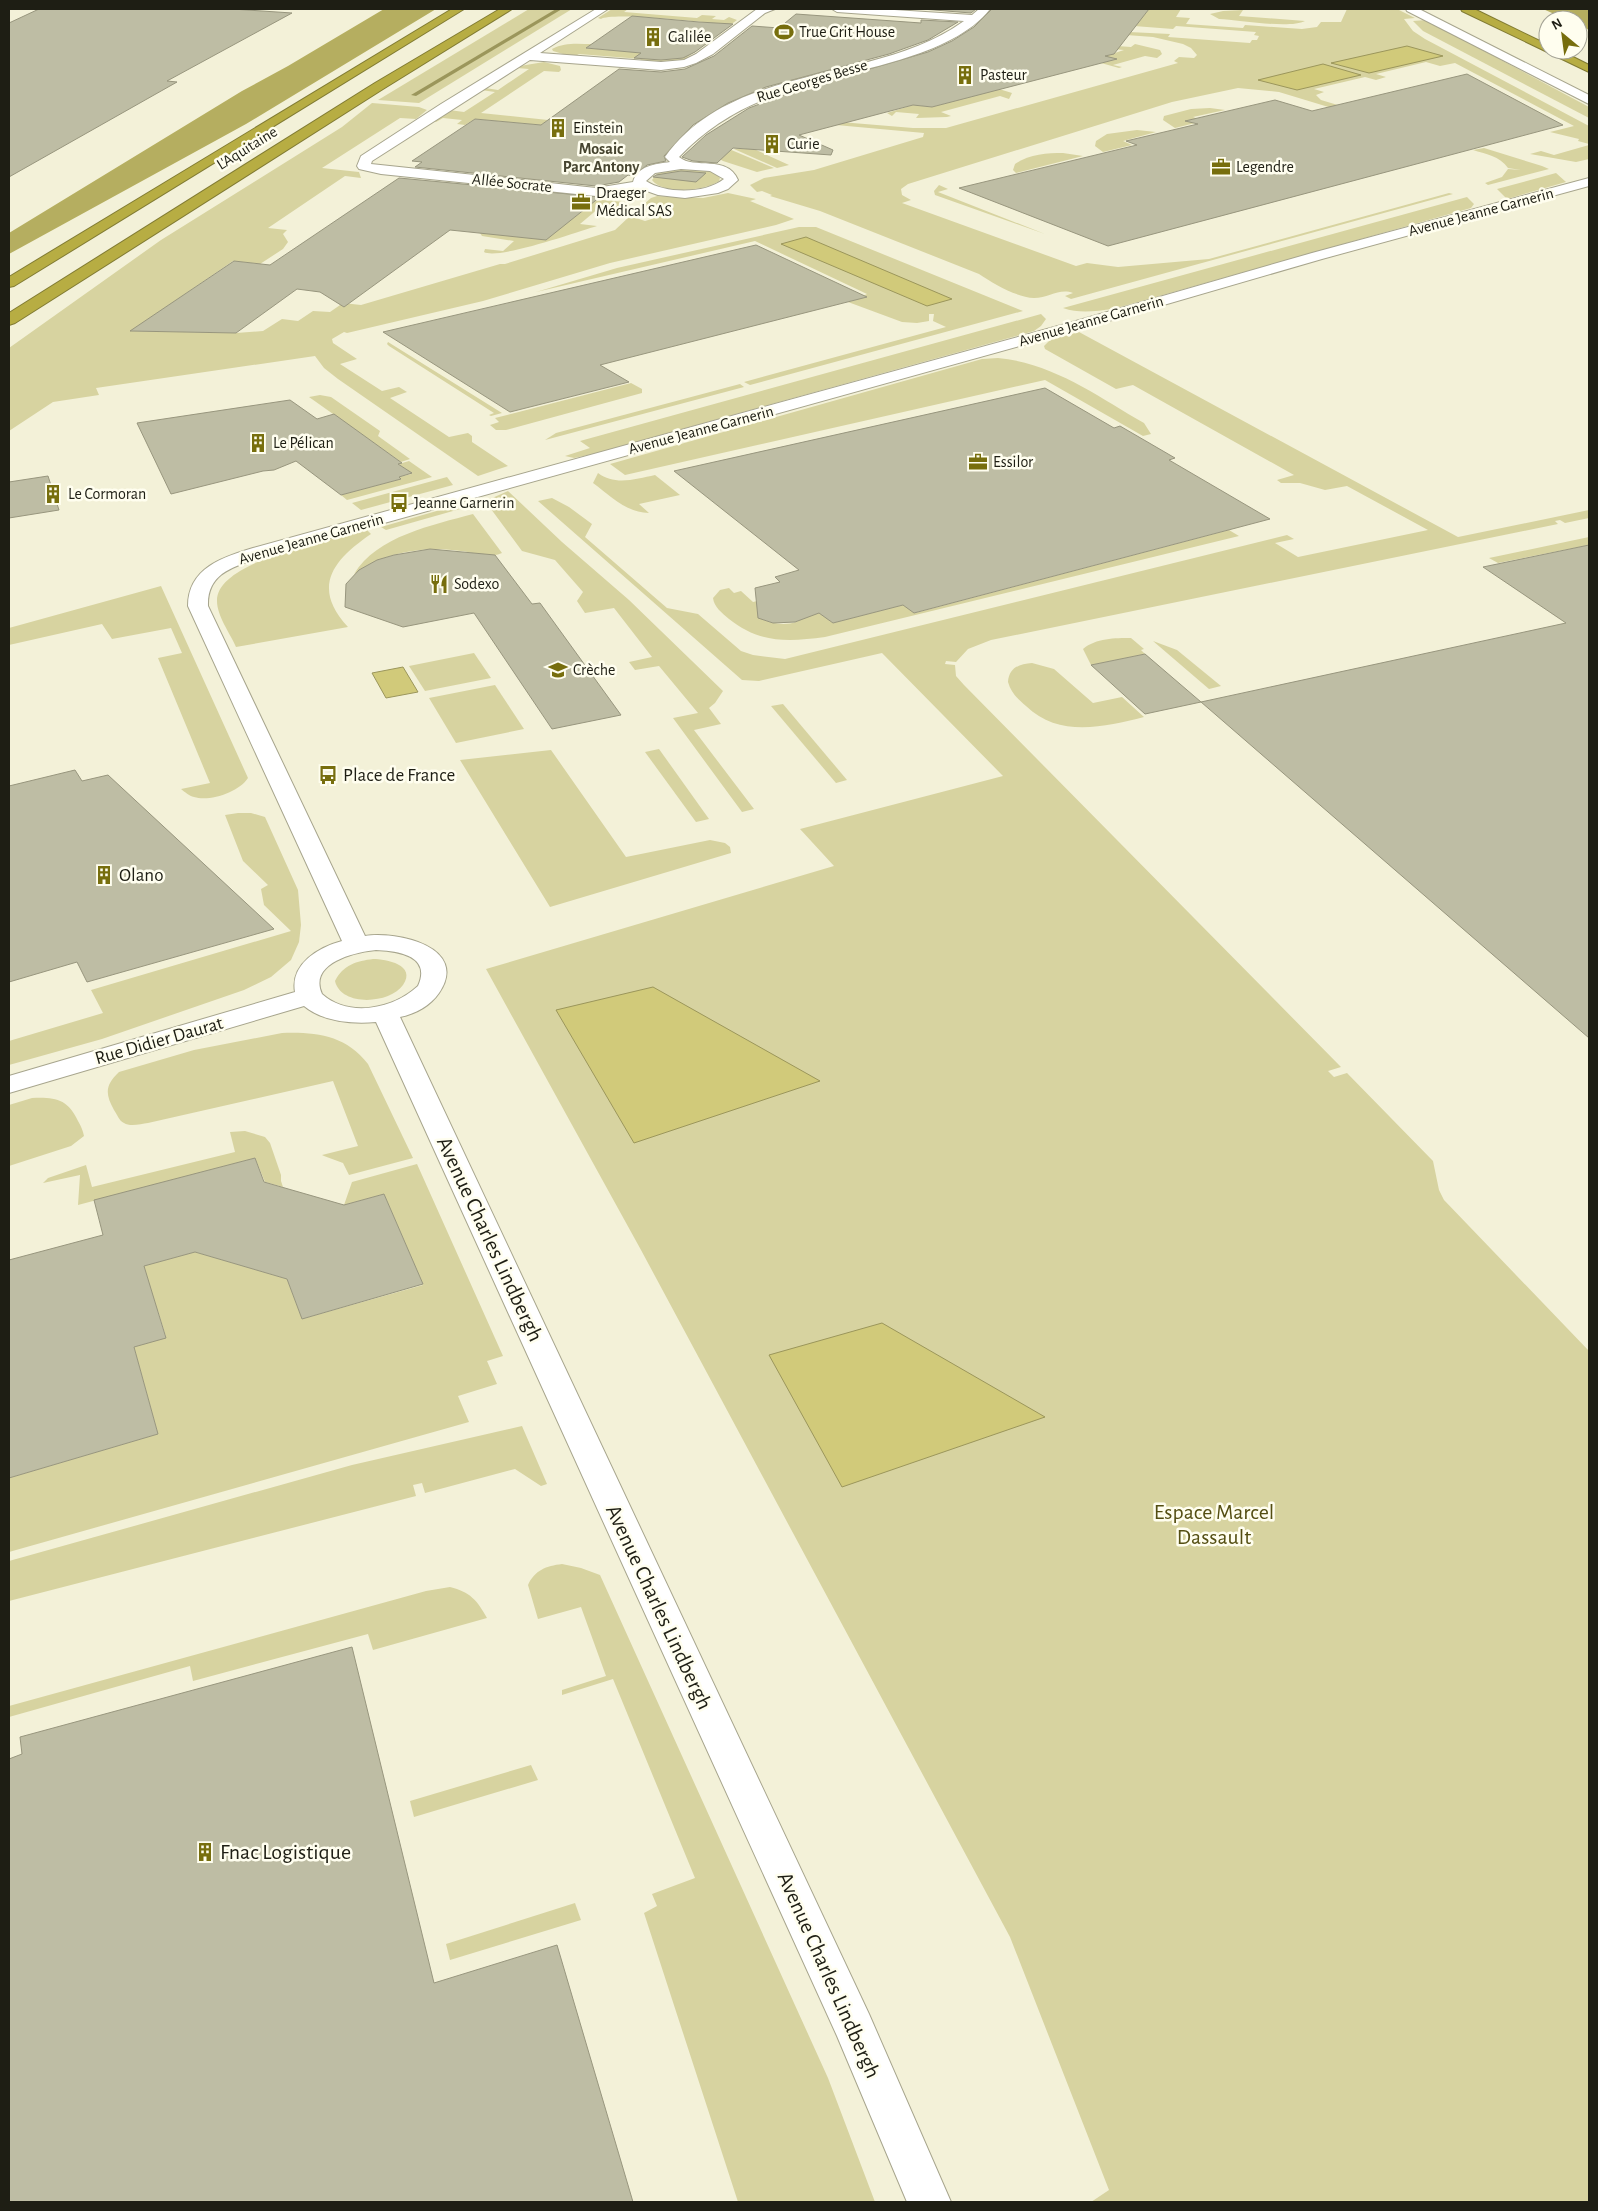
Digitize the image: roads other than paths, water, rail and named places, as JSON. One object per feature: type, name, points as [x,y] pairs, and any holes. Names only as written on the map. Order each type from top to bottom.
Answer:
[{"type":"highway","name":"L'Aquitaine","points":[[9,283],[459,9]]},
{"type":"highway","name":"L'Aquitaine","points":[[9,320],[379,86],[507,9]]},
{"type":"highway","points":[[1466,9],[1538,45]]},
{"type":"highway","points":[[1570,60],[1589,69]]},
{"type":"street","points":[[529,56],[604,9]]},
{"type":"street","points":[[529,56],[661,66],[682,64],[692,61],[708,51],[761,11],[770,9]]},
{"type":"street","points":[[837,9],[975,19]]},
{"type":"street","name":"Rue Georges Besse","points":[[681,165],[672,157],[684,142],[708,121],[740,104],[798,83],[889,59],[938,43],[965,28],[985,9]]},
{"type":"street","points":[[1411,9],[1589,100]]},
{"type":"street","name":"Allée Socrate","points":[[529,56],[445,107],[366,159],[364,166],[381,170],[596,192],[643,185]]},
{"type":"street","points":[[681,165],[719,169],[730,176],[731,180],[722,187],[691,193],[663,192],[643,185],[639,182],[640,178],[649,171],[681,165]]},
{"type":"street","name":"Avenue Jeanne Garnerin","points":[[356,944],[198,606],[200,587],[209,576],[222,567],[282,546],[1082,324],[1317,256],[1589,182]]},
{"type":"street","points":[[395,943],[412,947],[425,955],[433,964],[435,976],[430,987],[420,998],[404,1007],[385,1013],[362,1016],[340,1014],[322,1006],[310,996],[307,986],[308,976],[315,966],[333,953],[356,944],[395,943]]},
{"type":"street","name":"Rue Didier Daurat","points":[[9,1085],[310,996]]},
{"type":"street","name":"Avenue Charles Lindbergh","points":[[385,1013],[850,2019],[929,2202]]},
{"type":"waterway","points":[[414,95],[559,9]]},
{"type":"place","name":"True Grit House","points":[[784,32]]},
{"type":"place","name":"Galilée","points":[[653,37]]},
{"type":"place","name":"Pasteur","points":[[965,75]]},
{"type":"place","name":"Einstein","points":[[558,128]]},
{"type":"place","name":"Curie","points":[[772,144]]},
{"type":"place","name":"Legendre","points":[[1221,167]]},
{"type":"place","name":"Draeger Médical SAS","points":[[581,202]]},
{"type":"place","name":"Le Pélican","points":[[258,443]]},
{"type":"place","name":"Essilor","points":[[978,462]]},
{"type":"place","name":"Le Cormoran","points":[[53,494]]},
{"type":"place","name":"Jeanne Garnerin","points":[[399,503]]},
{"type":"place","name":"Sodexo","points":[[439,584]]},
{"type":"place","name":"Crèche","points":[[558,670]]},
{"type":"place","name":"Place de France","points":[[328,775]]},
{"type":"place","name":"Olano","points":[[104,875]]},
{"type":"place","name":"Fnac Logistique","points":[[205,1852]]},
{"type":"district","name":"Mosaic Parc Antony","points":[[601,158]]},
{"type":"park label","name":"Espace Marcel Dassault","points":[[1214,1524]]}]
